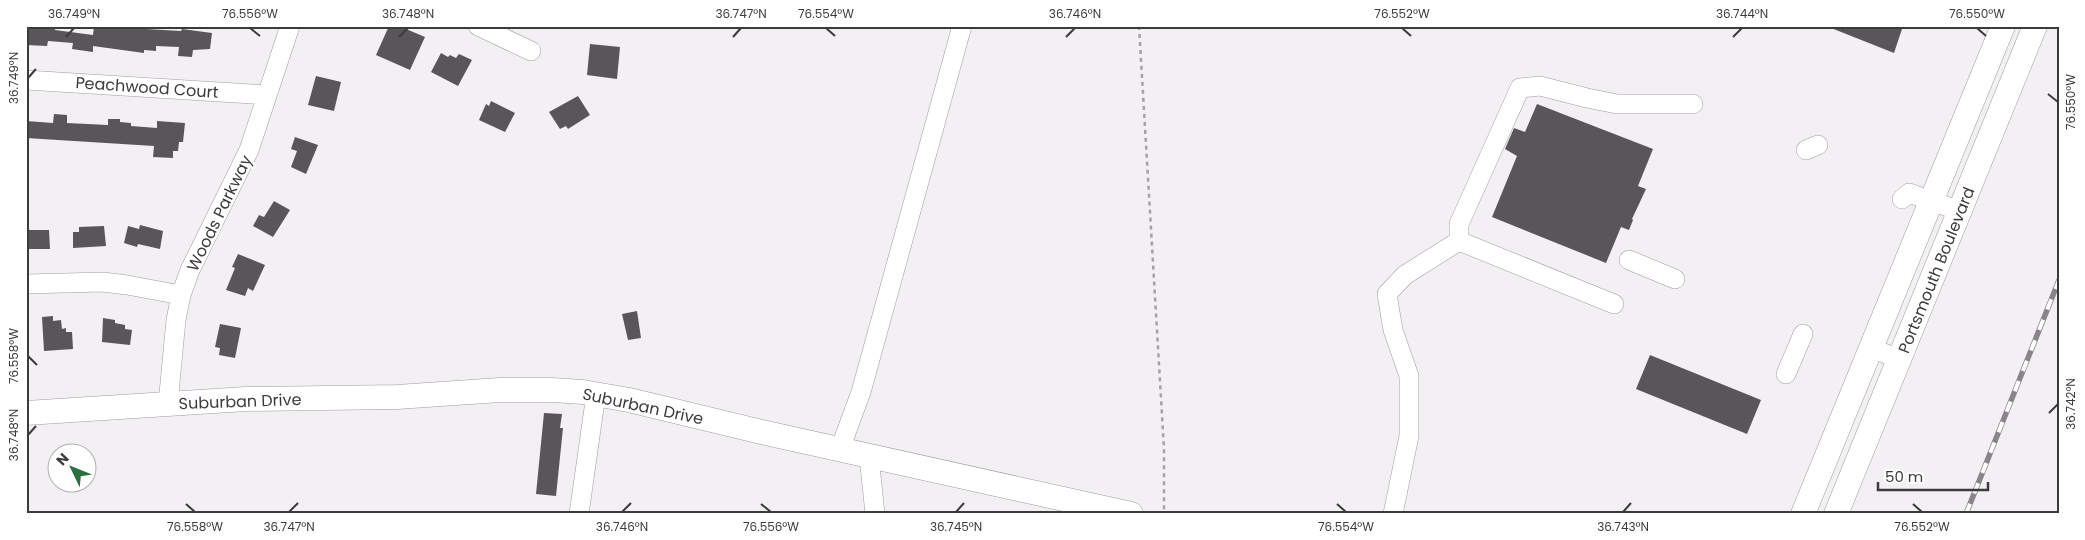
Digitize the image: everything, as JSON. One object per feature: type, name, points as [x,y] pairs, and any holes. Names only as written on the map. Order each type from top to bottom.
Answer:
[{"type":"main road","name":"Portsmouth Boulevard","points":[[1803,514],[2003,26]]},
{"type":"main road","name":"Portsmouth Boulevard","points":[[1836,514],[2035,26]]},
{"type":"main road","name":"Suburban Drive","points":[[26,413],[246,399],[396,397],[500,390],[552,390],[596,394],[1106,511],[1131,514]]},
{"type":"street","name":"Woods Parkway","points":[[168,404],[176,320],[181,295],[190,270],[249,150],[290,26]]},
{"type":"street","points":[[478,26],[530,51]]},
{"type":"street","points":[[840,449],[861,392],[962,26]]},
{"type":"street","name":"Peachwood Court","points":[[26,80],[267,95]]},
{"type":"street","points":[[1460,241],[1459,224],[1520,88],[1540,86],[1617,104],[1693,104]]},
{"type":"street","points":[[1905,196],[1932,201],[1960,211]]},
{"type":"street","points":[[1460,241],[1614,304]]},
{"type":"street","points":[[1393,514],[1409,436],[1408,376],[1393,330],[1387,294],[1405,275],[1460,241]]},
{"type":"street","points":[[1629,260],[1675,279]]},
{"type":"street","points":[[26,284],[103,282],[181,295]]},
{"type":"street","points":[[1786,374],[1803,334]]},
{"type":"street","points":[[1871,348],[1899,359]]},
{"type":"street","points":[[579,514],[596,394]]},
{"type":"street","points":[[870,456],[875,514]]},
{"type":"path","points":[[1139,26],[1164,449],[1164,514]]},
{"type":"building","points":[[26,26],[55,26],[55,30],[93,35],[94,26],[181,31],[182,29],[212,33],[210,49],[193,50],[192,57],[178,56],[179,47],[156,46],[156,51],[144,50],[144,53],[93,46],[93,52],[72,49],[73,43],[48,41],[47,46],[26,45]]},
{"type":"building","points":[[389,26],[399,26],[425,37],[410,70],[376,55]]},
{"type":"building","points":[[1826,26],[1903,26],[1894,53]]},
{"type":"building","points":[[590,44],[620,47],[617,79],[587,75]]},
{"type":"building","points":[[441,53],[448,57],[450,55],[456,58],[459,54],[472,60],[458,86],[431,72]]},
{"type":"building","points":[[316,76],[341,82],[334,111],[308,105]]},
{"type":"building","points":[[578,96],[590,115],[568,129],[566,126],[560,129],[549,112]]},
{"type":"building","points":[[491,101],[515,113],[505,132],[479,120],[486,104],[489,106]]},
{"type":"building","points":[[1537,104],[1653,149],[1638,186],[1646,189],[1629,230],[1621,227],[1606,263],[1492,217],[1517,156],[1505,149],[1514,128],[1525,132]]},
{"type":"building","points":[[54,114],[67,115],[67,123],[108,125],[108,119],[120,119],[120,122],[131,123],[131,126],[157,128],[157,121],[185,123],[183,142],[179,142],[178,151],[173,151],[173,158],[153,157],[154,146],[26,138],[26,121],[53,123]]},
{"type":"building","points":[[295,137],[318,145],[306,174],[291,167],[297,151],[291,149]]},
{"type":"building","points":[[274,201],[290,210],[273,237],[253,226],[259,215],[264,217]]},
{"type":"building","points":[[140,225],[163,231],[160,249],[138,244],[137,247],[124,243],[128,226],[139,229]]},
{"type":"building","points":[[104,226],[106,246],[73,248],[73,232],[79,232],[79,227]]},
{"type":"building","points":[[26,230],[49,230],[50,249],[26,249]]},
{"type":"building","points":[[238,254],[265,265],[253,291],[248,288],[245,296],[226,290],[235,268],[232,267]]},
{"type":"building","points":[[637,311],[641,338],[628,340],[622,314]]},
{"type":"building","points":[[53,316],[53,321],[61,320],[62,329],[66,328],[66,332],[72,332],[73,349],[44,351],[42,317]]},
{"type":"building","points":[[103,318],[115,320],[115,323],[125,325],[125,329],[132,330],[130,345],[102,342]]},
{"type":"building","points":[[220,324],[241,328],[235,358],[219,355],[220,348],[215,347]]},
{"type":"building","points":[[1650,355],[1761,400],[1747,434],[1636,389]]},
{"type":"building","points":[[544,413],[562,414],[560,428],[563,428],[556,496],[536,494]]},
{"type":"railway","points":[[1966,514],[2059,280]]}]
